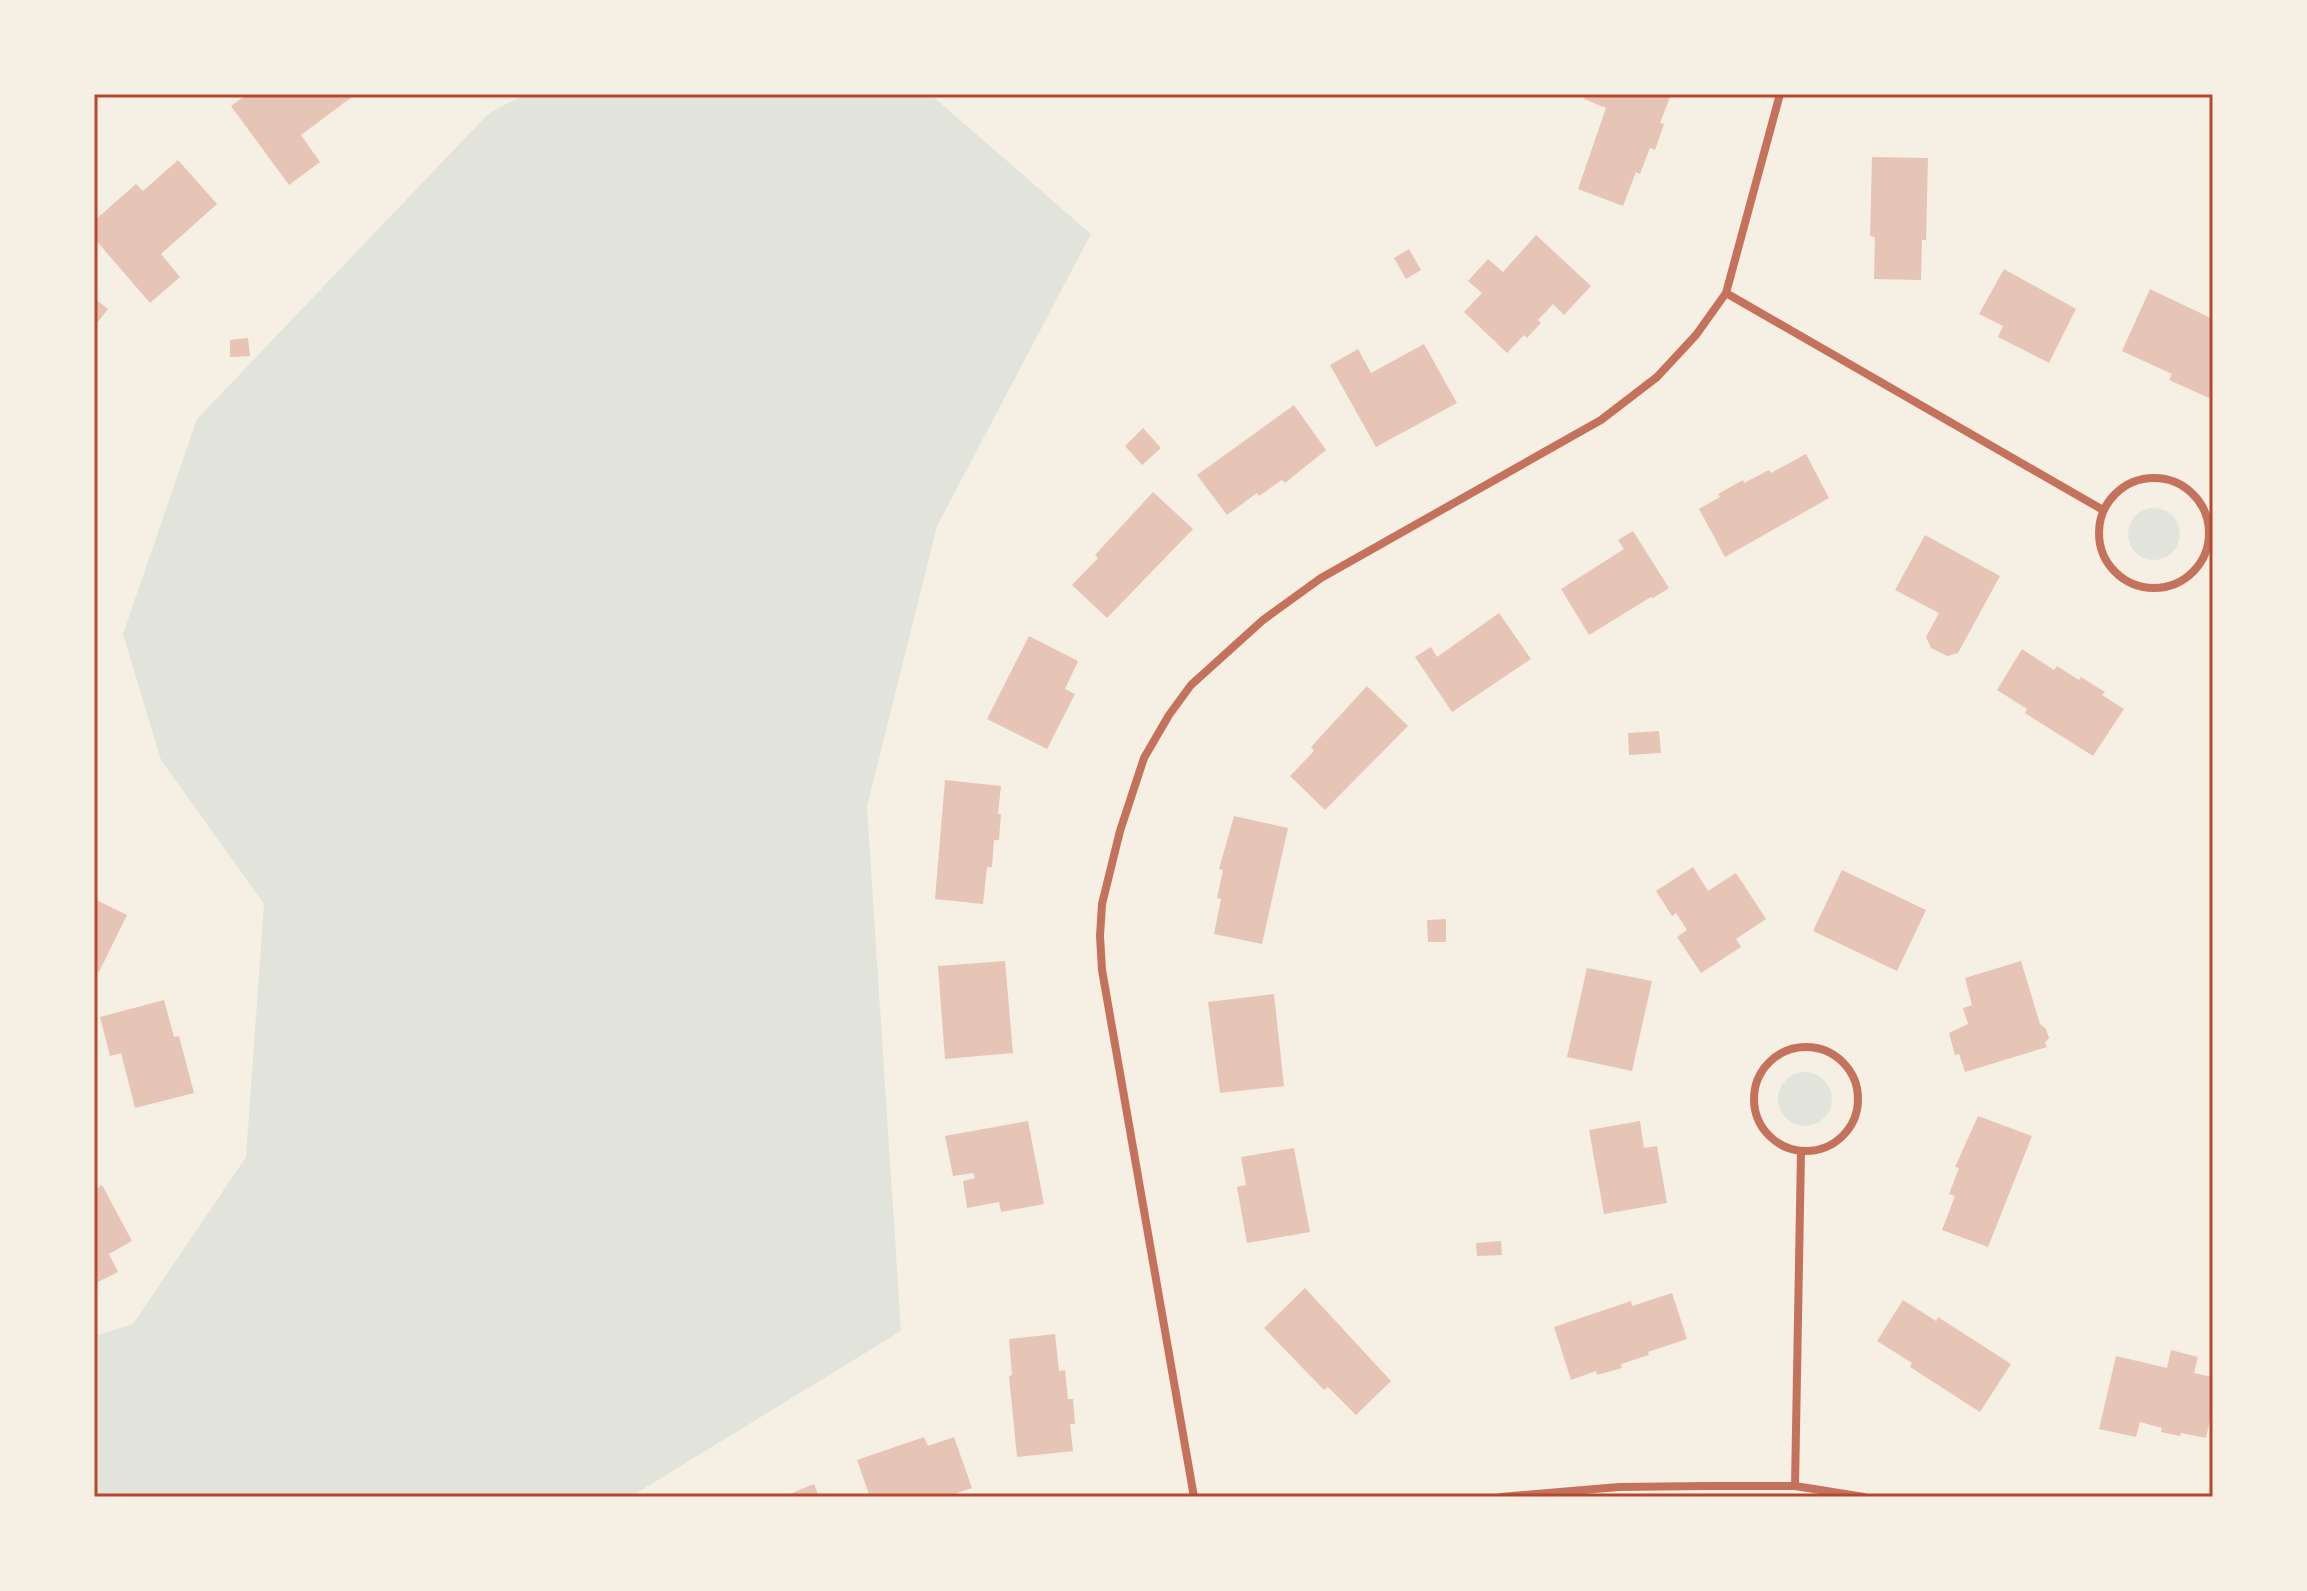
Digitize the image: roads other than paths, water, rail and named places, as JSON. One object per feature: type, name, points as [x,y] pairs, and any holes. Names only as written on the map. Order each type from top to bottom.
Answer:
[{"type":"street","points":[[1194,1497],[1101,959],[1100,936],[1106,878],[1144,758],[1191,685],[1263,620],[1321,578],[1601,420],[1657,377],[1696,335],[1726,293],[1780,94]]},
{"type":"street","points":[[1726,293],[2103,510]]},
{"type":"street","points":[[2147,478],[2166,479],[2183,486],[2197,499],[2206,515],[2209,534],[2206,553],[2196,569],[2183,581],[2167,588],[2149,589],[2132,585],[2117,575],[2106,562],[2099,545],[2103,510],[2128,483],[2147,478]]},
{"type":"street","points":[[1811,1046],[1827,1050],[1841,1059],[1858,1088],[1858,1104],[1846,1134],[1825,1148],[1801,1152],[1785,1148],[1760,1126],[1754,1110],[1754,1094],[1766,1064],[1779,1053],[1795,1047],[1811,1046]]},
{"type":"street","points":[[1795,1486],[1801,1152]]},
{"type":"street","points":[[1501,1497],[1619,1487],[1795,1486],[1864,1497]]}]
